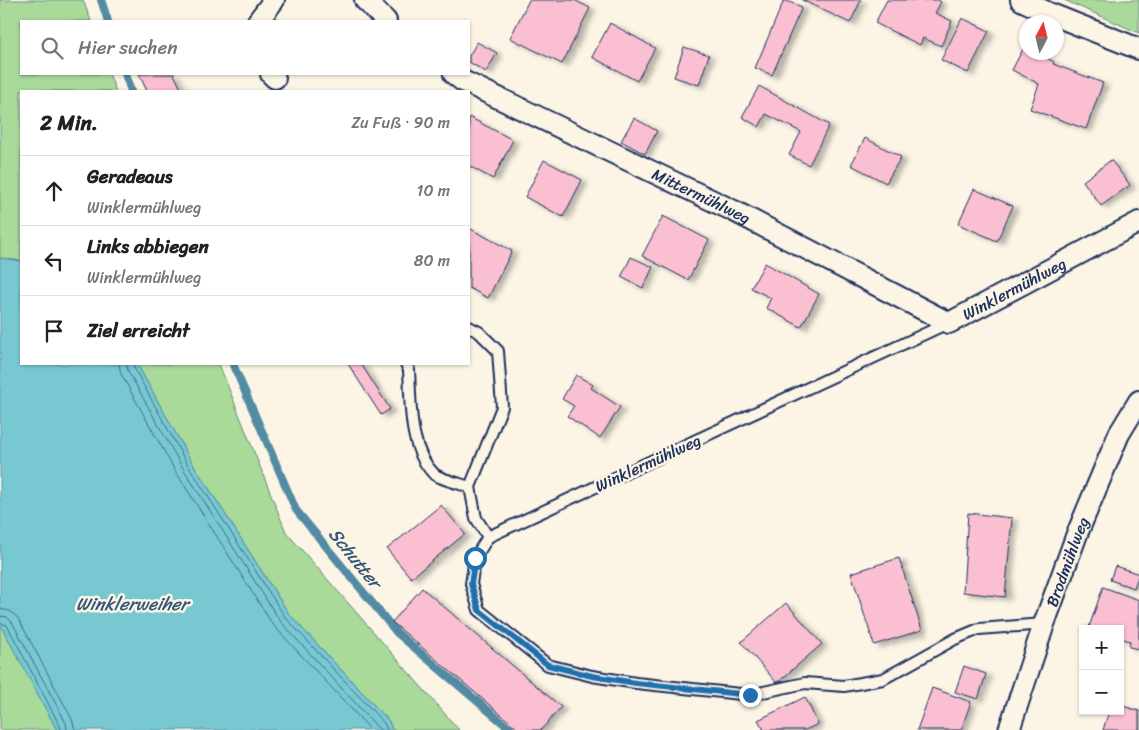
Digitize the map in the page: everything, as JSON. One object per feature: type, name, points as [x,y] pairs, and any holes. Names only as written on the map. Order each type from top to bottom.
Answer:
[{"type":"street","points":[[259,20],[274,0]]},
{"type":"street","points":[[365,0],[385,20]]},
{"type":"street","points":[[1021,0],[1139,49]]},
{"type":"street","name":"Mittermühlweg","points":[[455,75],[463,81],[734,212],[948,323]]},
{"type":"street","name":"Winklermühlweg","points":[[948,323],[1139,222]]},
{"type":"street","name":"Brodmühlweg","points":[[1009,730],[1044,624],[1077,534],[1119,434],[1139,401]]},
{"type":"lane","name":"Winklermühlweg","points":[[488,537],[948,323]]},
{"type":"lane","points":[[470,328],[479,332],[498,351],[502,407],[470,487],[476,518],[488,537],[475,558],[471,584],[479,610],[548,665],[592,676],[636,683],[750,695],[805,683],[844,686],[883,680],[955,639],[979,629],[1044,624]]},
{"type":"lane","points":[[406,365],[409,370],[412,414],[418,451],[435,475],[470,487]]},
{"type":"green space","points":[[0,0],[83,0],[91,20],[20,20],[20,75],[109,75],[116,90],[20,90],[20,261],[0,258]]},
{"type":"green space","points":[[1064,0],[1139,0],[1139,33]]},
{"type":"green space","points":[[138,365],[219,365],[286,532],[459,730],[392,730],[389,721],[289,614],[190,459]]},
{"type":"green space","points":[[0,624],[57,730],[0,730]]},
{"type":"water","name":"Winklerweiher","points":[[0,258],[20,261],[20,365],[138,365],[190,459],[289,614],[389,721],[392,730],[57,730],[0,624]]},
{"type":"building","points":[[529,0],[574,0],[590,8],[562,64],[510,38]]},
{"type":"building","points":[[784,0],[802,7],[772,75],[755,68]]},
{"type":"building","points":[[802,0],[861,0],[850,23]]},
{"type":"building","points":[[887,0],[938,0],[941,2],[935,13],[952,21],[941,46],[923,38],[920,45],[875,23]]},
{"type":"building","points":[[962,18],[989,31],[968,73],[941,60]]},
{"type":"building","points":[[610,23],[655,48],[637,81],[592,57]]},
{"type":"building","points":[[477,42],[497,53],[486,72],[470,63],[470,54]]},
{"type":"building","points":[[684,47],[709,55],[699,85],[674,77]]},
{"type":"building","points":[[1019,57],[1019,60],[1050,60],[1054,62],[1053,64],[1103,83],[1086,129],[1030,109],[1039,84],[1012,70]]},
{"type":"building","points":[[139,75],[174,75],[182,90],[147,90]]},
{"type":"building","points":[[759,86],[829,125],[809,165],[789,155],[801,132],[766,114],[759,127],[742,117]]},
{"type":"building","points":[[470,118],[513,140],[493,179],[470,167]]},
{"type":"building","points":[[634,118],[657,131],[645,154],[621,141]]},
{"type":"building","points":[[865,138],[901,157],[886,183],[851,165]]},
{"type":"building","points":[[544,160],[582,180],[563,217],[525,197]]},
{"type":"building","points":[[1111,160],[1130,185],[1101,206],[1083,181]]},
{"type":"building","points":[[974,189],[1013,206],[997,241],[958,224]]},
{"type":"building","points":[[663,216],[709,240],[688,280],[642,256]]},
{"type":"building","points":[[470,229],[512,251],[488,298],[470,289]]},
{"type":"building","points":[[631,257],[653,267],[643,288],[621,277]]},
{"type":"building","points":[[765,263],[819,294],[801,327],[766,308],[771,298],[751,288]]},
{"type":"building","points":[[349,365],[362,365],[390,409],[381,415]]},
{"type":"building","points":[[576,375],[593,385],[591,388],[620,407],[600,438],[567,416],[574,406],[562,399]]},
{"type":"building","points":[[441,505],[465,534],[411,578],[387,549]]},
{"type":"building","points":[[968,513],[1012,518],[1005,597],[963,592]]},
{"type":"building","points":[[899,558],[922,630],[874,645],[851,573]]},
{"type":"building","points":[[1115,566],[1139,574],[1134,588],[1110,580]]},
{"type":"building","points":[[1103,587],[1139,600],[1139,649],[1129,647],[1130,641],[1124,639],[1124,625],[1090,625]]},
{"type":"building","points":[[422,588],[561,707],[541,730],[519,730],[392,622]]},
{"type":"building","points":[[786,603],[822,644],[777,683],[741,642]]},
{"type":"building","points":[[964,666],[986,674],[978,699],[955,692]]},
{"type":"building","points":[[932,688],[971,702],[961,730],[917,730]]},
{"type":"building","points":[[805,697],[818,724],[805,730],[764,730],[758,720]]},
{"type":"building","points":[[1124,706],[1139,711],[1139,730],[1103,730],[1108,715],[1124,715]]},
{"type":"waterway","name":"Schutter","points":[[101,0],[108,20]]},
{"type":"waterway","name":"Schutter","points":[[125,75],[131,90]]},
{"type":"waterway","name":"Schutter","points":[[233,365],[296,510],[397,633],[511,730]]},
{"type":"route","points":[[475,558],[471,584],[479,610],[548,665],[592,676],[636,683],[750,695]]}]
